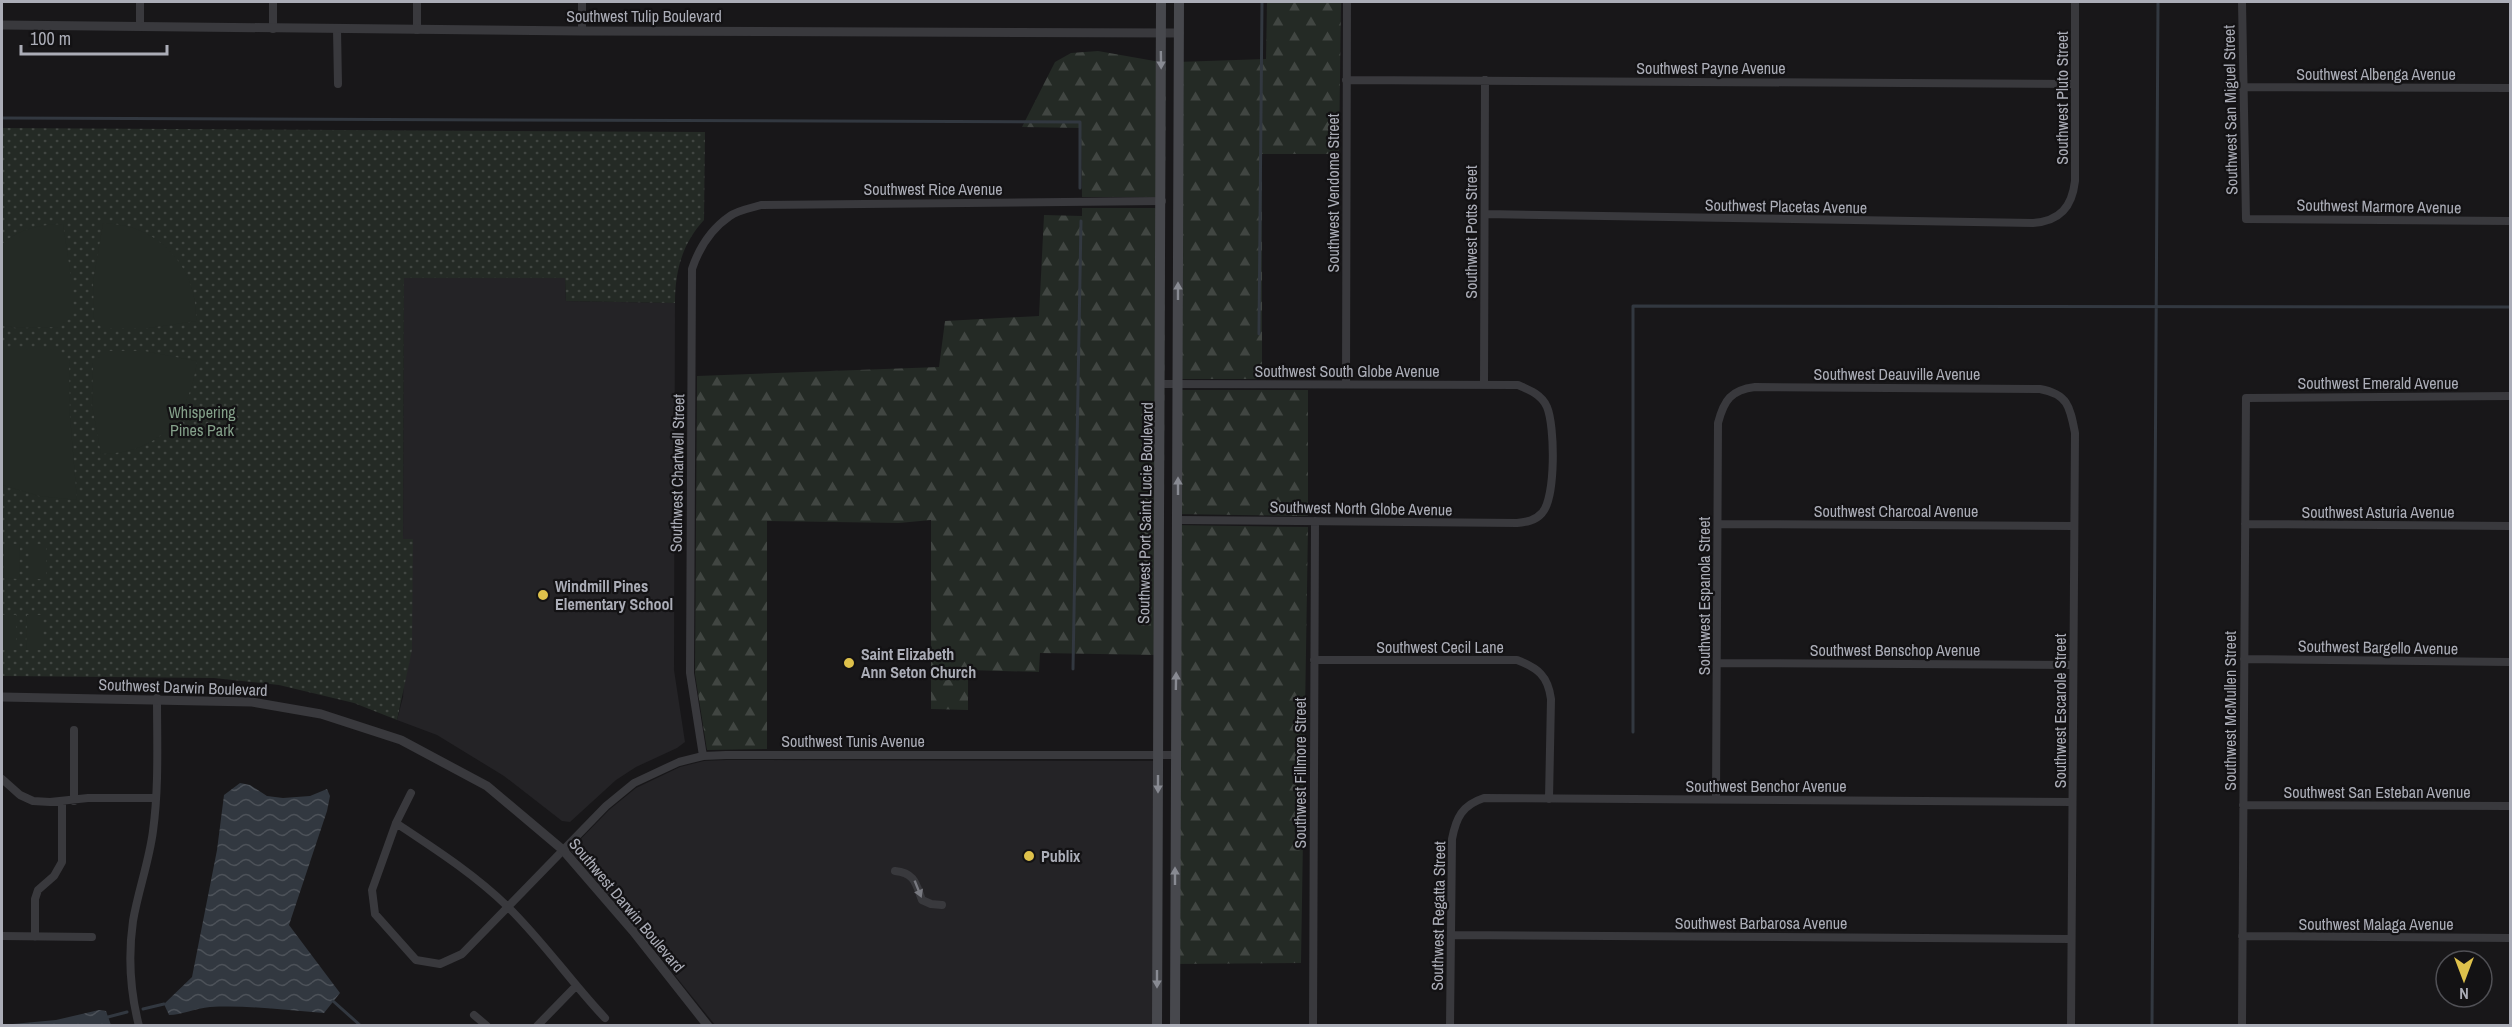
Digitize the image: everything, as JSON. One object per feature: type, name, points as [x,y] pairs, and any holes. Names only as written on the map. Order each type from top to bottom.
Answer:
[{"type":"main road","name":"Southwest Port Saint Lucie Boulevard","points":[[1157,1026],[1161,2]]},
{"type":"main road","name":"Southwest Port Saint Lucie Boulevard","points":[[1175,1026],[1179,2]]},
{"type":"street","points":[[140,2],[140,26]]},
{"type":"street","points":[[273,2],[273,28]]},
{"type":"street","points":[[417,2],[417,30]]},
{"type":"street","points":[[582,2],[582,31]]},
{"type":"street","name":"Southwest Vendome Street","points":[[1346,384],[1347,2]]},
{"type":"street","name":"Southwest Pluto Street","points":[[2074,194],[2075,2]]},
{"type":"street","name":"Southwest San Miguel Street","points":[[2242,2],[2246,219]]},
{"type":"street","name":"Southwest Tulip Boulevard","points":[[2,25],[417,30],[1179,33]]},
{"type":"street","points":[[337,29],[338,84]]},
{"type":"street","name":"Southwest Payne Avenue","points":[[1346,80],[2075,84]]},
{"type":"street","name":"Southwest Potts Street","points":[[1484,385],[1485,80]]},
{"type":"street","name":"Southwest Albenga Avenue","points":[[2242,87],[2511,88]]},
{"type":"street","name":"Southwest Placetas Avenue","points":[[1485,214],[2033,223],[2059,216],[2066,210],[2074,194]]},
{"type":"street","name":"Southwest Rice Avenue","points":[[712,232],[731,215],[761,205],[1162,201]]},
{"type":"street","name":"Southwest Marmore Avenue","points":[[2246,219],[2511,221]]},
{"type":"street","name":"Southwest Chartwell Street","points":[[703,756],[690,663],[692,269],[698,251],[712,232]]},
{"type":"street","name":"Southwest South Globe Avenue","points":[[1161,384],[1518,385],[1531,390],[1547,407],[1551,423],[1552,489],[1549,503],[1541,514]]},
{"type":"street","name":"Southwest Deauville Avenue","points":[[1730,397],[1740,389],[1767,387],[2040,389],[2055,392],[2064,399]]},
{"type":"street","name":"Southwest Emerald Avenue","points":[[2246,398],[2511,396]]},
{"type":"street","name":"Southwest Espanola Street","points":[[1716,799],[1718,423],[1722,408],[1730,397]]},
{"type":"street","name":"Southwest McMullen Street","points":[[2242,1026],[2246,398]]},
{"type":"street","name":"Southwest Escarole Street","points":[[2064,399],[2071,413],[2075,433],[2071,1026]]},
{"type":"street","name":"Southwest North Globe Avenue","points":[[1178,520],[1517,523],[1532,520],[1541,514]]},
{"type":"street","name":"Southwest Fillmore Street","points":[[1313,1026],[1315,521]]},
{"type":"street","name":"Southwest Charcoal Avenue","points":[[1718,524],[2074,526]]},
{"type":"street","name":"Southwest Asturia Avenue","points":[[2245,524],[2511,526]]},
{"type":"street","name":"Southwest Bargello Avenue","points":[[2244,658],[2511,662]]},
{"type":"street","name":"Southwest Cecil Lane","points":[[1314,660],[1517,660],[1531,665],[1542,673],[1550,693],[1549,799]]},
{"type":"street","name":"Southwest Benschop Avenue","points":[[1717,663],[2073,665]]},
{"type":"street","name":"Southwest Darwin Boulevard","points":[[2,697],[157,698],[252,702],[321,714],[401,740],[487,786],[563,850],[633,931],[704,1024]]},
{"type":"street","points":[[139,1026],[133,996],[131,941],[133,920],[153,833],[156,798],[157,698]]},
{"type":"street","points":[[74,730],[74,801]]},
{"type":"street","name":"Southwest Tunis Avenue","points":[[411,793],[396,824],[372,890],[375,914],[416,960],[440,964],[462,954],[606,806],[634,783],[679,762],[703,756],[1175,755]]},
{"type":"street","points":[[2,779],[20,795],[33,801],[156,798]]},
{"type":"street","name":"Southwest Benchor Avenue","points":[[1463,809],[1472,802],[1484,798],[2072,802]]},
{"type":"street","points":[[35,937],[35,899],[38,890],[54,876],[62,862],[62,801]]},
{"type":"street","name":"Southwest San Esteban Avenue","points":[[2243,805],[2511,806]]},
{"type":"street","name":"Southwest Regatta Street","points":[[1450,1026],[1452,839],[1455,823],[1463,809]]},
{"type":"street","points":[[396,824],[455,862],[507,906],[550,954],[575,987],[605,1018]]},
{"type":"street","points":[[895,871],[905,872],[912,876],[922,900],[942,905]]},
{"type":"street","name":"Southwest Barbarosa Avenue","points":[[1452,935],[2071,939]]},
{"type":"street","points":[[2,936],[92,937]]},
{"type":"street","name":"Southwest Malaga Avenue","points":[[2242,936],[2511,938]]},
{"type":"street","points":[[537,1026],[575,987]]},
{"type":"street","points":[[474,1015],[488,1026]]},
{"type":"shaded area","name":"Windmill Pines Elementary School","points":[[404,278],[565,278],[566,301],[675,303],[674,670],[685,742],[616,780],[570,822],[562,821],[504,776],[437,735],[397,720],[403,697],[413,539],[403,539]]},
{"type":"shaded area","points":[[704,761],[1159,761],[1160,1025],[715,1025],[570,850],[609,810],[636,788],[680,767]]},
{"type":"green space","points":[[1267,2],[1341,2],[1339,154],[1262,154],[1262,379],[1175,379],[1176,62],[1266,59]]},
{"type":"green space","points":[[1098,51],[1166,63],[1165,197],[1082,197],[1081,128],[1022,127],[1055,62],[1071,53]]},
{"type":"green space","name":"Whispering Pines Park","points":[[2,128],[705,132],[704,220],[696,229],[681,258],[676,280],[675,303],[566,301],[565,278],[404,278],[403,539],[413,539],[412,650],[397,720],[354,703],[279,685],[214,678],[2,676]]},
{"type":"green space","points":[[1082,208],[1165,208],[1164,520],[1156,602],[1158,655],[1040,653],[1039,672],[968,670],[968,710],[931,709],[931,520],[899,523],[767,521],[767,749],[707,750],[695,674],[697,376],[939,367],[945,321],[1039,316],[1044,215],[1082,216]]},
{"type":"green space","points":[[103,223],[136,229],[150,235],[172,254],[188,278],[196,306],[196,321],[149,328],[105,328],[94,318],[93,283]]},
{"type":"green space","points":[[63,224],[71,277],[71,317],[59,327],[16,328],[2,325],[2,244],[16,234],[31,228]]},
{"type":"green space","points":[[2,349],[57,349],[69,360],[70,416],[77,500],[39,496],[2,485]]},
{"type":"green space","points":[[107,351],[144,351],[197,361],[187,399],[179,415],[168,428],[156,439],[140,447],[101,454],[92,405],[93,363]]},
{"type":"green space","points":[[1175,390],[1308,390],[1308,516],[1174,514]]},
{"type":"green space","points":[[1174,525],[1308,527],[1301,963],[1173,964]]},
{"type":"green space","points":[[4,544],[20,544],[19,579],[3,578]]},
{"type":"green space","points":[[30,544],[46,544],[46,579],[30,579]]},
{"type":"green space","points":[[2,615],[16,615],[16,650],[2,650]]},
{"type":"green space","points":[[27,615],[42,615],[42,650],[26,650]]},
{"type":"water","points":[[240,783],[250,785],[267,796],[283,798],[310,796],[327,789],[330,796],[289,925],[340,993],[324,1013],[224,1007],[169,1015],[164,1004],[192,977],[217,850],[224,795]]},
{"type":"water","points":[[99,1010],[106,1011],[111,1025],[2,1025],[56,1020]]},
{"type":"waterway","points":[[1259,334],[1262,2]]},
{"type":"waterway","points":[[2152,1026],[2158,2]]},
{"type":"waterway","points":[[2,118],[1080,122],[1080,188]]},
{"type":"waterway","points":[[1073,669],[1081,221]]},
{"type":"waterway","points":[[1633,732],[1633,306],[2510,307]]},
{"type":"waterway","points":[[333,1001],[361,1026]]},
{"type":"waterway","points":[[143,1009],[164,1004]]},
{"type":"waterway","points":[[108,1017],[127,1012]]},
{"type":"place","name":"Windmill Pines Elementary School","points":[[543,595]]},
{"type":"place","name":"Saint Elizabeth Ann Seton Church","points":[[849,663]]},
{"type":"place","name":"Publix","points":[[1029,856]]}]
